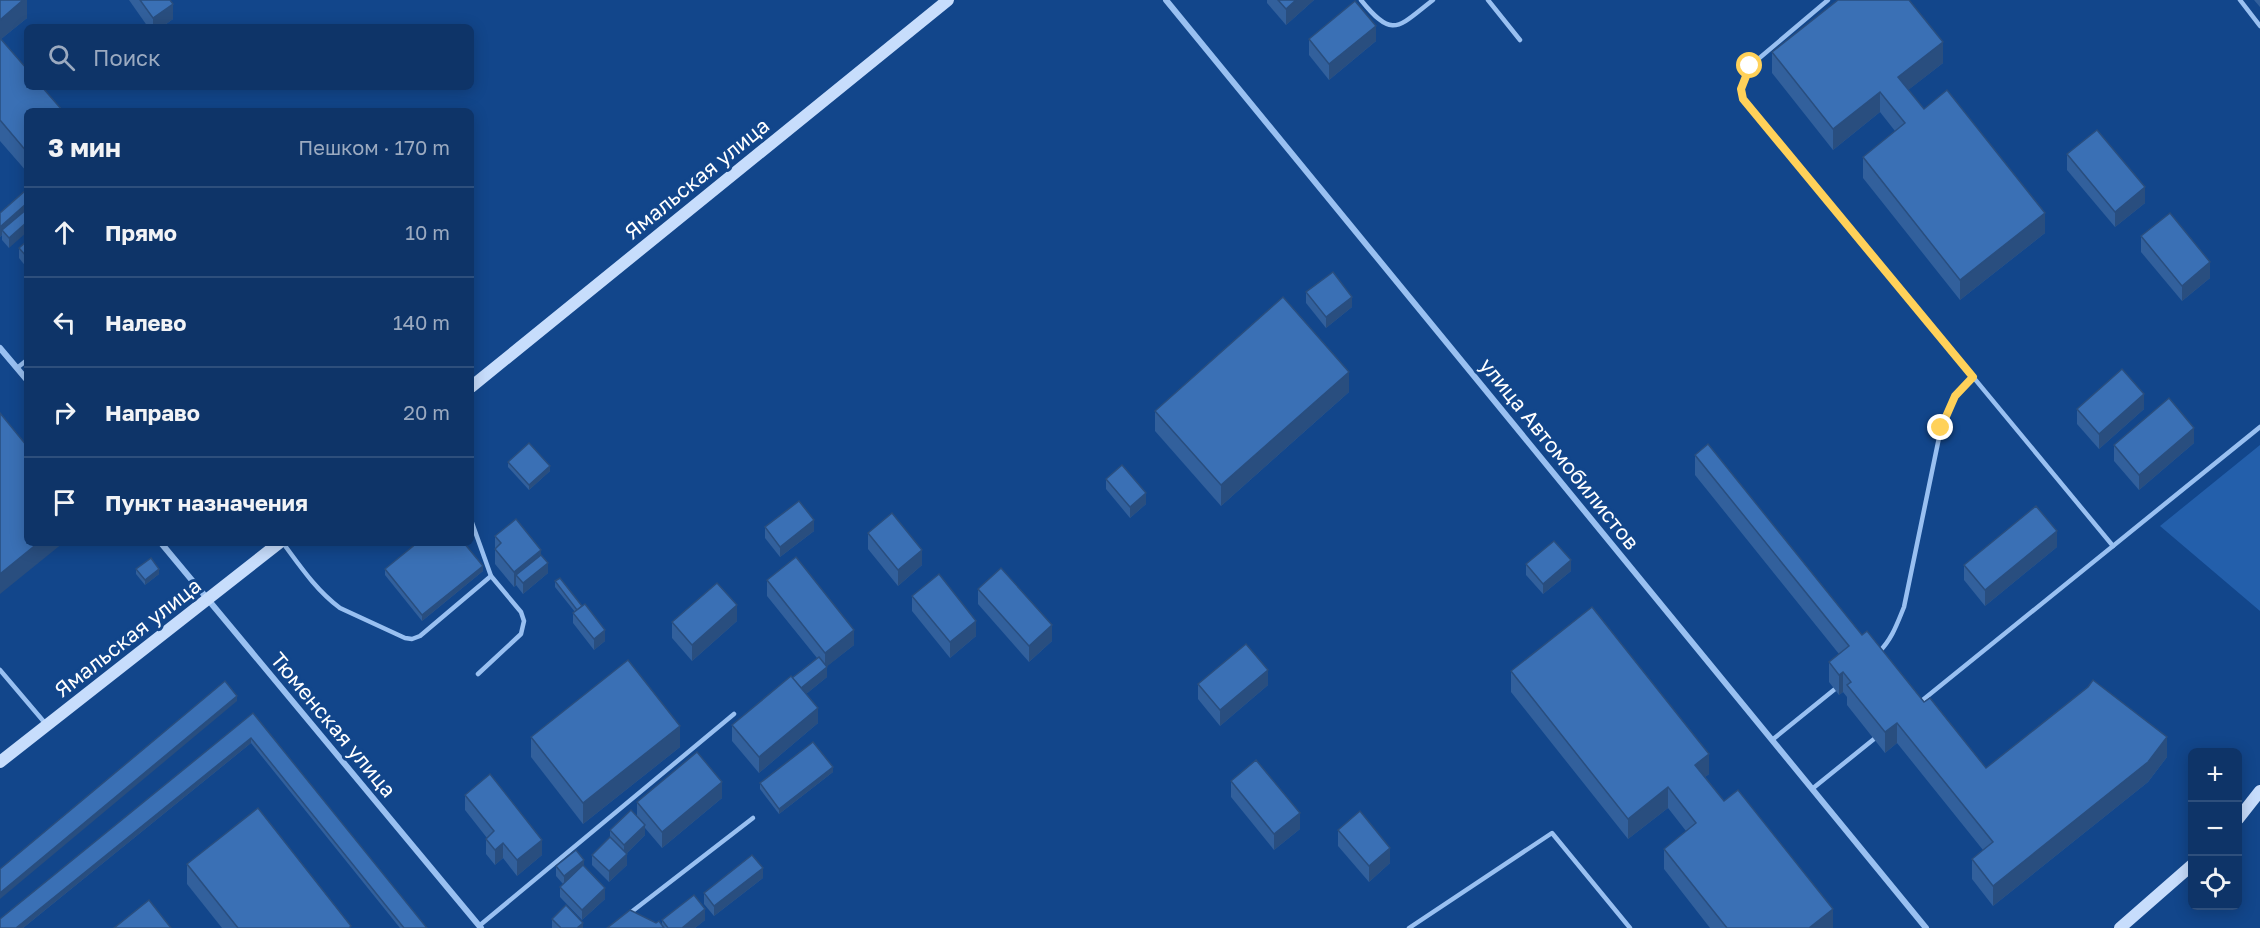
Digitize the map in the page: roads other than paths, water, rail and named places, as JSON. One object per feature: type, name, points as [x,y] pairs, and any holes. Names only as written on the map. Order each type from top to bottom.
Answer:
[{"type":"street","name":"Ямальская улица","points":[[474,385],[948,0]]},
{"type":"street","name":"улица Автомобилистов","points":[[1166,0],[1926,928]]},
{"type":"street","points":[[0,348],[24,376]]},
{"type":"street","name":"Тюменская улица","points":[[163,546],[480,927]]},
{"type":"street","name":"Ямальская улица","points":[[0,762],[277,546]]},
{"type":"street","points":[[2242,814],[2260,791]]},
{"type":"street","points":[[2120,928],[2188,869]]},
{"type":"lane","points":[[1361,0],[1377,20],[1388,26],[1401,24],[1433,0]]},
{"type":"lane","points":[[1488,0],[1520,39]]},
{"type":"lane","points":[[1828,0],[1750,66],[1741,89],[1743,99],[2113,546]]},
{"type":"lane","points":[[2240,0],[2260,26]]},
{"type":"lane","points":[[17,368],[24,362]]},
{"type":"lane","points":[[1872,658],[1887,644],[1904,607],[1941,428],[1955,396],[1973,377]]},
{"type":"lane","points":[[1912,708],[2260,427]]},
{"type":"lane","points":[[474,528],[491,576],[521,612],[524,621],[524,630],[478,674]]},
{"type":"lane","points":[[283,546],[332,602],[340,608],[405,638],[412,639],[420,636],[491,576]]},
{"type":"lane","points":[[0,670],[47,725]]},
{"type":"lane","points":[[1772,740],[1834,689]]},
{"type":"lane","points":[[480,927],[734,714]]},
{"type":"lane","points":[[1812,789],[1874,739]]},
{"type":"lane","points":[[620,921],[753,818]]},
{"type":"lane","points":[[1409,928],[1552,833],[1630,928]]}]
